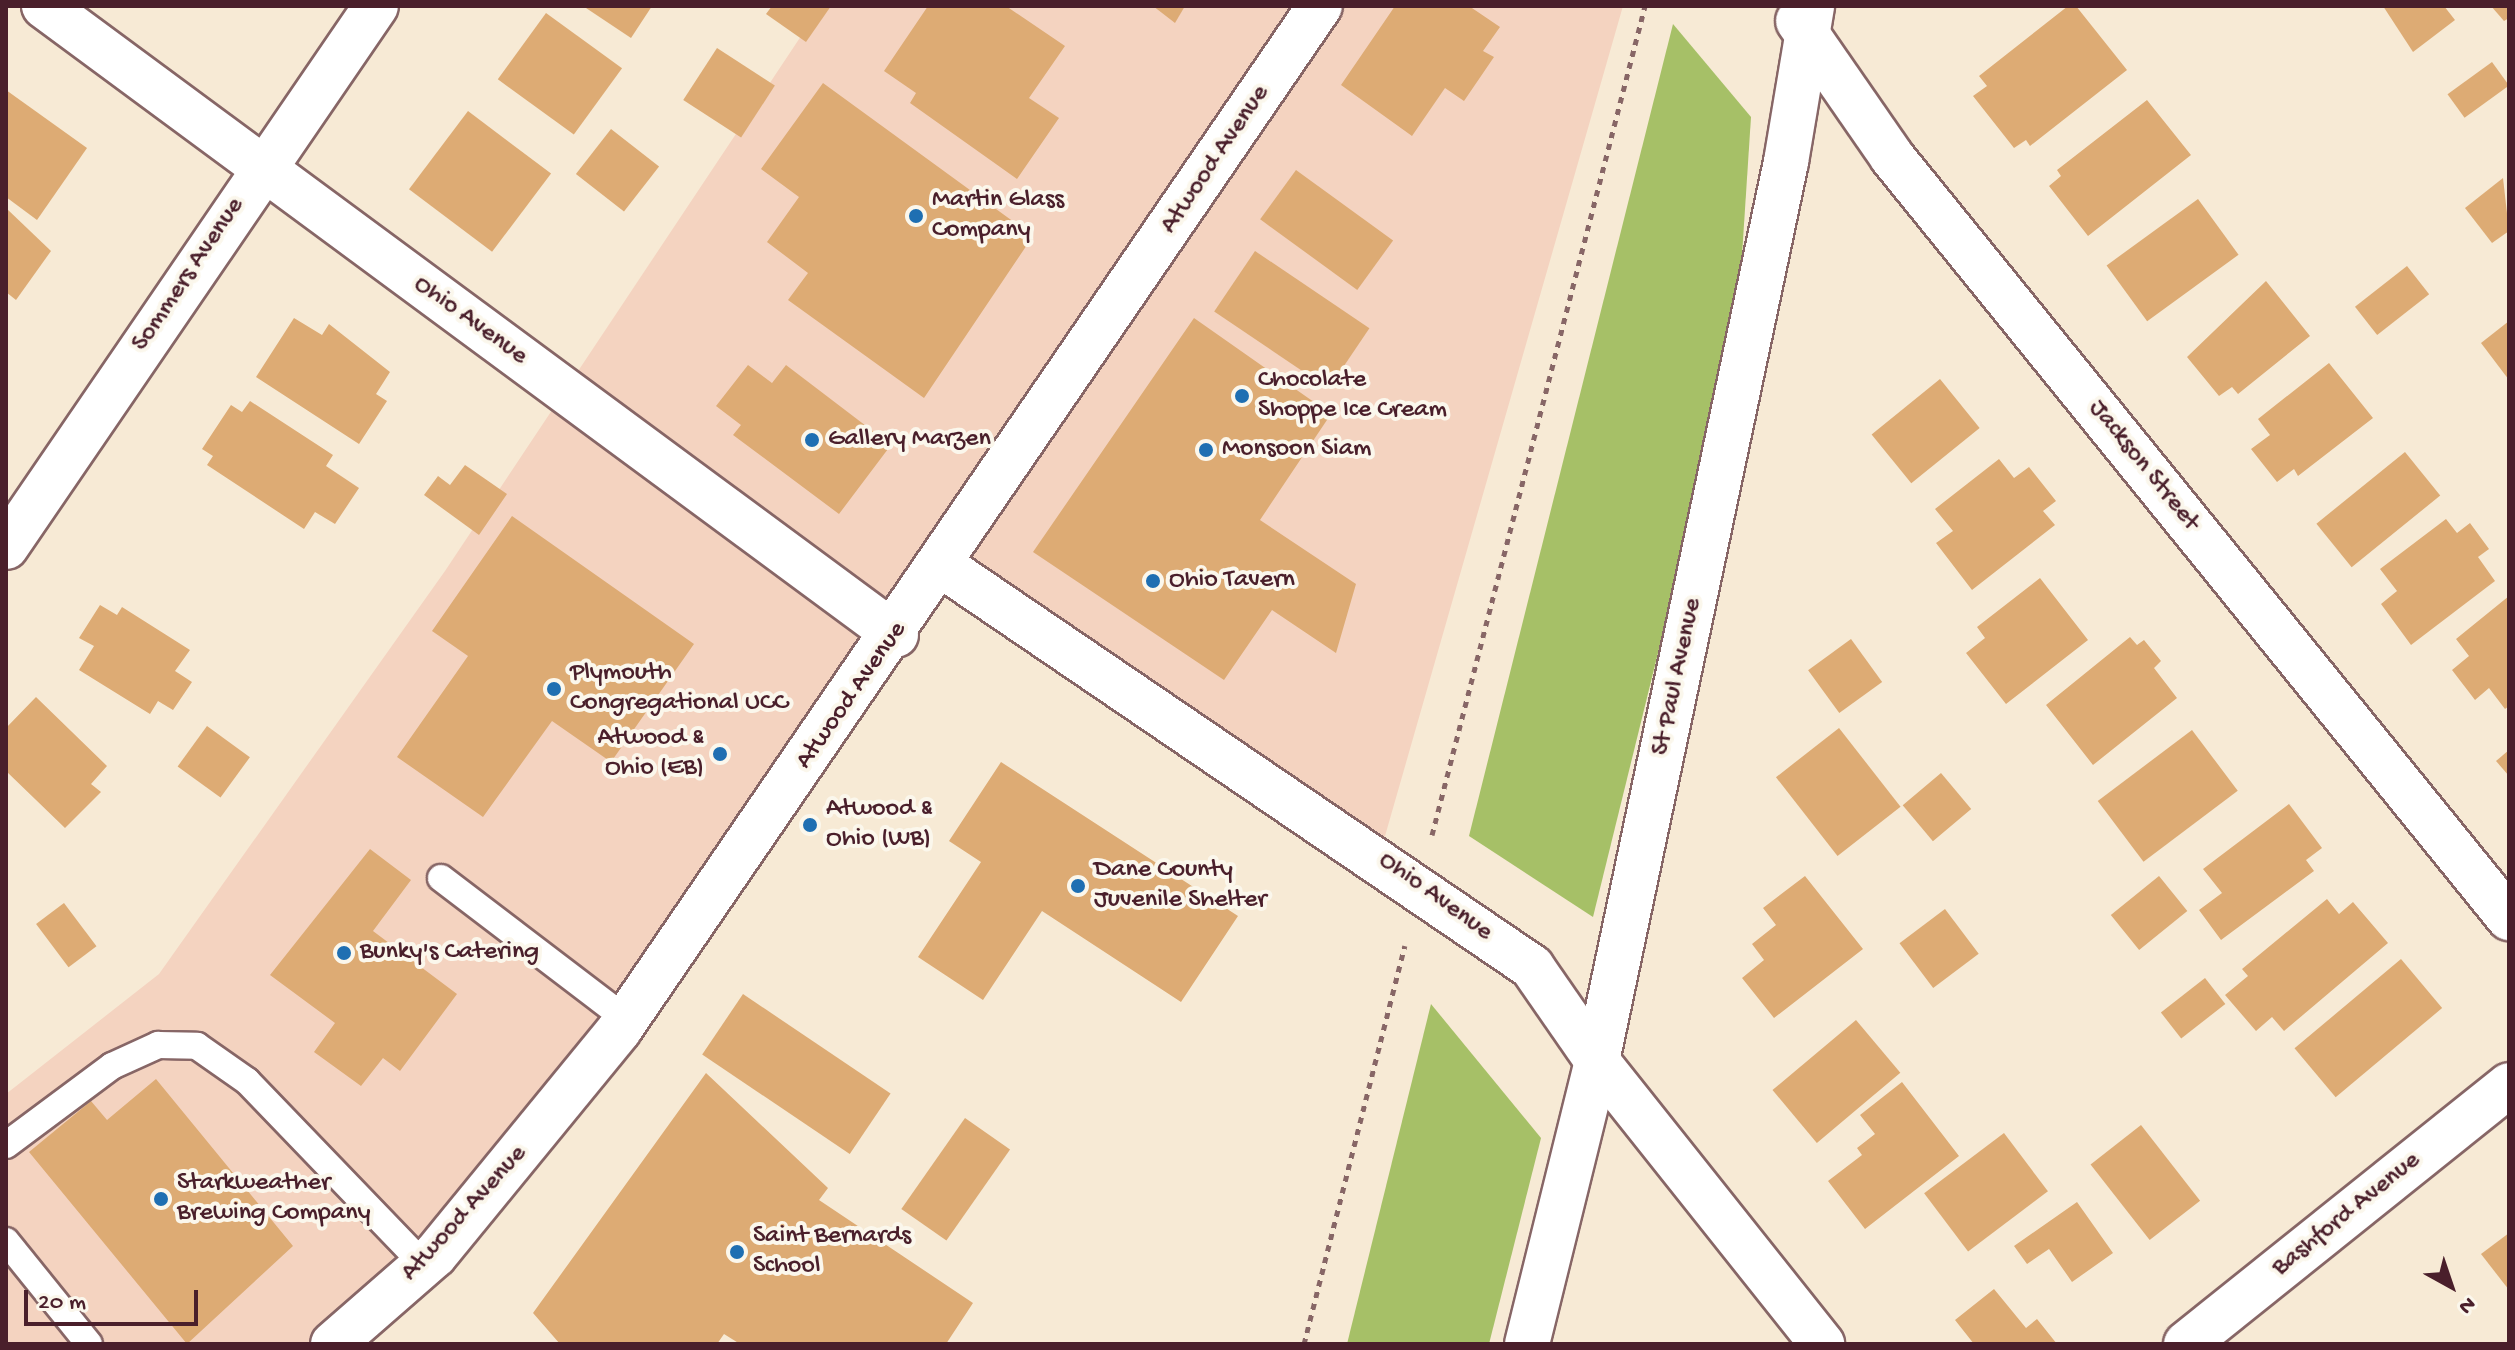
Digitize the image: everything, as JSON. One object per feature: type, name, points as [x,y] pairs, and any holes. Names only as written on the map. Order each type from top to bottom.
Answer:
[{"type":"street","name":"Ohio Avenue","points":[[44,6],[896,635]]},
{"type":"street","name":"Sommers Avenue","points":[[6,547],[262,167],[376,6]]},
{"type":"street","name":"Atwood Avenue","points":[[333,1344],[424,1265],[626,1019],[896,635],[1320,6]]},
{"type":"street","name":"Jackson Street","points":[[1801,14],[1892,157],[2509,918]]},
{"type":"street","name":"St Paul Avenue","points":[[1527,1344],[1597,1061],[1786,162],[1801,14]]},
{"type":"street","name":"Ohio Avenue","points":[[941,565],[1532,967],[1597,1061],[1822,1344]]},
{"type":"street","name":"Bashford Avenue","points":[[2186,1344],[2509,1085]]},
{"type":"lane","points":[[441,878],[626,1019]]},
{"type":"lane","points":[[6,1145],[112,1066],[158,1045],[197,1046],[247,1081],[424,1265]]},
{"type":"lane","points":[[6,1241],[89,1344]]},
{"type":"path","points":[[1434,827],[1645,6]]},
{"type":"path","points":[[1304,1344],[1405,945]]},
{"type":"shaded area","points":[[821,6],[1623,6],[1379,857],[941,566],[626,1019],[332,1344],[6,1344],[6,1094],[159,974],[445,571]]},
{"type":"green space","points":[[1673,24],[1751,117],[1737,332],[1593,917],[1469,836]]},
{"type":"green space","points":[[1431,1004],[1541,1138],[1489,1344],[1347,1344]]},
{"type":"building","points":[[583,6],[652,6],[631,38]]},
{"type":"building","points":[[772,6],[831,6],[806,42],[766,14]]},
{"type":"building","points":[[928,6],[1006,6],[1065,46],[1029,98],[1059,118],[1017,179],[910,103],[916,93],[884,71]]},
{"type":"building","points":[[1153,6],[1185,6],[1175,23]]},
{"type":"building","points":[[1395,6],[1469,6],[1500,27],[1483,51],[1494,57],[1464,101],[1445,88],[1412,136],[1341,85]]},
{"type":"building","points":[[2068,6],[2076,6],[2127,70],[2030,146],[2026,140],[2014,148],[1973,96],[1987,86],[1979,76]]},
{"type":"building","points":[[2383,6],[2444,6],[2455,20],[2413,52]]},
{"type":"building","points":[[2491,6],[2509,6],[2509,18],[2504,21]]},
{"type":"building","points":[[546,13],[622,68],[574,135],[498,79]]},
{"type":"building","points":[[717,48],[775,86],[741,138],[683,100]]},
{"type":"building","points":[[2492,62],[2509,85],[2465,118],[2448,94]]},
{"type":"building","name":"Martin Glass Company","points":[[823,83],[1033,236],[924,398],[788,300],[808,273],[767,242],[799,197],[761,169]]},
{"type":"building","points":[[6,90],[87,148],[37,220],[6,197]]},
{"type":"building","points":[[2147,100],[2191,155],[2088,236],[2049,186],[2061,176],[2057,170]]},
{"type":"building","points":[[468,111],[551,174],[492,252],[409,189]]},
{"type":"building","points":[[611,129],[659,167],[624,211],[576,174]]},
{"type":"building","points":[[1296,170],[1393,241],[1357,290],[1260,219]]},
{"type":"building","points":[[2503,178],[2509,231],[2492,243],[2465,208]]},
{"type":"building","points":[[2198,199],[2239,255],[2147,321],[2107,265]]},
{"type":"building","points":[[6,208],[51,251],[16,300],[6,292]]},
{"type":"building","points":[[1255,251],[1369,328],[1329,389],[1214,312]]},
{"type":"building","points":[[2407,266],[2429,294],[2377,335],[2355,307]]},
{"type":"building","points":[[2266,281],[2310,336],[2238,394],[2232,387],[2219,396],[2187,357]]},
{"type":"building","points":[[294,318],[322,335],[329,324],[390,372],[376,394],[387,401],[359,444],[256,377]]},
{"type":"building","points":[[1194,318],[1331,414],[1260,520],[1356,584],[1336,653],[1272,610],[1224,680],[1033,552]]},
{"type":"building","points":[[2509,321],[2509,380],[2481,343]]},
{"type":"building","points":[[2329,363],[2373,418],[2298,476],[2294,469],[2277,482],[2251,449],[2270,435],[2258,419]]},
{"type":"building","name":"Gallery Marzen","points":[[748,365],[772,383],[786,365],[891,445],[839,514],[733,435],[741,425],[716,406]]},
{"type":"building","points":[[1940,379],[1980,428],[1911,483],[1872,434]]},
{"type":"building","points":[[250,401],[333,455],[326,466],[359,488],[335,524],[315,512],[304,529],[207,465],[213,456],[202,449],[231,405],[242,412]]},
{"type":"building","points":[[2405,452],[2440,496],[2352,567],[2316,524]]},
{"type":"building","points":[[1999,459],[2014,478],[2029,467],[2056,501],[2043,511],[2055,525],[1972,590],[1936,543],[1953,531],[1935,509]]},
{"type":"building","points":[[465,465],[507,494],[479,535],[424,495],[438,476],[450,485]]},
{"type":"building","name":"Plymouth Congregational UCC","points":[[512,516],[694,644],[611,762],[552,721],[483,817],[397,757],[468,656],[432,631]]},
{"type":"building","points":[[2446,519],[2457,533],[2470,523],[2489,549],[2478,557],[2495,581],[2411,645],[2381,604],[2397,591],[2380,569]]},
{"type":"building","points":[[2040,578],[2088,640],[2006,704],[1966,653],[1985,638],[1977,627]]},
{"type":"building","points":[[2509,596],[2509,706],[2505,709],[2489,688],[2475,700],[2452,670],[2469,656],[2456,639]]},
{"type":"building","points":[[100,605],[117,615],[122,607],[190,650],[175,671],[192,682],[173,710],[158,701],[150,714],[79,670],[94,646],[79,638]]},
{"type":"building","points":[[2130,637],[2137,645],[2144,640],[2161,661],[2154,668],[2177,698],[2093,765],[2046,705]]},
{"type":"building","points":[[1851,639],[1882,682],[1839,713],[1808,670]]},
{"type":"building","points":[[36,697],[107,766],[91,784],[101,792],[65,828],[6,771],[6,728]]},
{"type":"building","points":[[207,726],[250,757],[220,798],[178,766]]},
{"type":"building","points":[[1839,728],[1901,807],[1838,856],[1776,777]]},
{"type":"building","points":[[2192,730],[2238,791],[2143,862],[2098,801]]},
{"type":"building","points":[[2509,750],[2509,776],[2496,761]]},
{"type":"building","name":"Dane County Juvenile Shelter","points":[[1001,762],[1238,916],[1181,1002],[1042,911],[983,1000],[918,957],[981,862],[949,841]]},
{"type":"building","points":[[1941,773],[1971,809],[1933,841],[1903,805]]},
{"type":"building","points":[[2289,804],[2322,848],[2306,860],[2314,871],[2221,940],[2199,910],[2222,893],[2203,869]]},
{"type":"building","name":"Bunky's Catering","points":[[370,849],[411,880],[373,931],[457,994],[400,1071],[383,1058],[361,1086],[314,1052],[335,1023],[270,975]]},
{"type":"building","points":[[1805,876],[1863,949],[1774,1018],[1742,978],[1764,960],[1752,944],[1776,925],[1763,908]]},
{"type":"building","points":[[2159,876],[2187,911],[2139,950],[2111,915]]},
{"type":"building","points":[[2327,899],[2339,914],[2353,902],[2388,943],[2284,1031],[2272,1017],[2256,1031],[2225,995],[2248,976],[2242,969]]},
{"type":"building","points":[[64,903],[96,946],[69,967],[36,924]]},
{"type":"building","points":[[1945,909],[1979,954],[1933,988],[1899,943]]},
{"type":"building","points":[[2401,959],[2442,1008],[2336,1097],[2295,1048]]},
{"type":"building","points":[[2205,978],[2225,1004],[2181,1038],[2161,1012]]},
{"type":"building","points":[[743,994],[891,1094],[850,1154],[702,1055]]},
{"type":"building","points":[[1856,1020],[1900,1073],[1817,1143],[1773,1090]]},
{"type":"building","name":"Saint Bernards School","points":[[706,1073],[828,1188],[819,1200],[973,1303],[946,1344],[740,1344],[724,1334],[717,1344],[560,1344],[533,1313]]},
{"type":"building","name":"Starkweather Brewing Company","points":[[156,1079],[293,1246],[187,1344],[29,1152],[91,1101],[107,1120]]},
{"type":"building","points":[[1902,1082],[1959,1156],[1865,1229],[1828,1181],[1862,1155],[1857,1148],[1875,1134],[1860,1115]]},
{"type":"building","points":[[965,1118],[1010,1150],[946,1240],[901,1209]]},
{"type":"building","points":[[2141,1125],[2200,1201],[2150,1240],[2091,1164]]},
{"type":"building","points":[[2004,1133],[2048,1191],[1968,1251],[1924,1193]]},
{"type":"building","points":[[2077,1202],[2113,1253],[2072,1282],[2049,1249],[2027,1264],[2014,1246]]},
{"type":"building","points":[[2509,1233],[2509,1290],[2481,1254]]},
{"type":"building","points":[[1994,1289],[2026,1328],[2037,1319],[2057,1344],[1974,1344],[1955,1320]]},
{"type":"place","name":"Martin Glass Company","points":[[916,216]]},
{"type":"place","name":"Chocolate Shoppe Ice Cream","points":[[1242,396]]},
{"type":"place","name":"Gallery Marzen","points":[[812,440]]},
{"type":"place","name":"Monsoon Siam","points":[[1206,450]]},
{"type":"place","name":"Ohio Tavern","points":[[1153,581]]},
{"type":"place","name":"Plymouth Congregational UCC","points":[[554,689]]},
{"type":"place","name":"Atwood & Ohio (EB)","points":[[720,754]]},
{"type":"place","name":"Atwood & Ohio (WB)","points":[[810,825]]},
{"type":"place","name":"Dane County Juvenile Shelter","points":[[1078,886]]},
{"type":"place","name":"Bunky's Catering","points":[[344,953]]},
{"type":"place","name":"Starkweather Brewing Company","points":[[161,1199]]},
{"type":"place","name":"Saint Bernards School","points":[[737,1252]]}]
